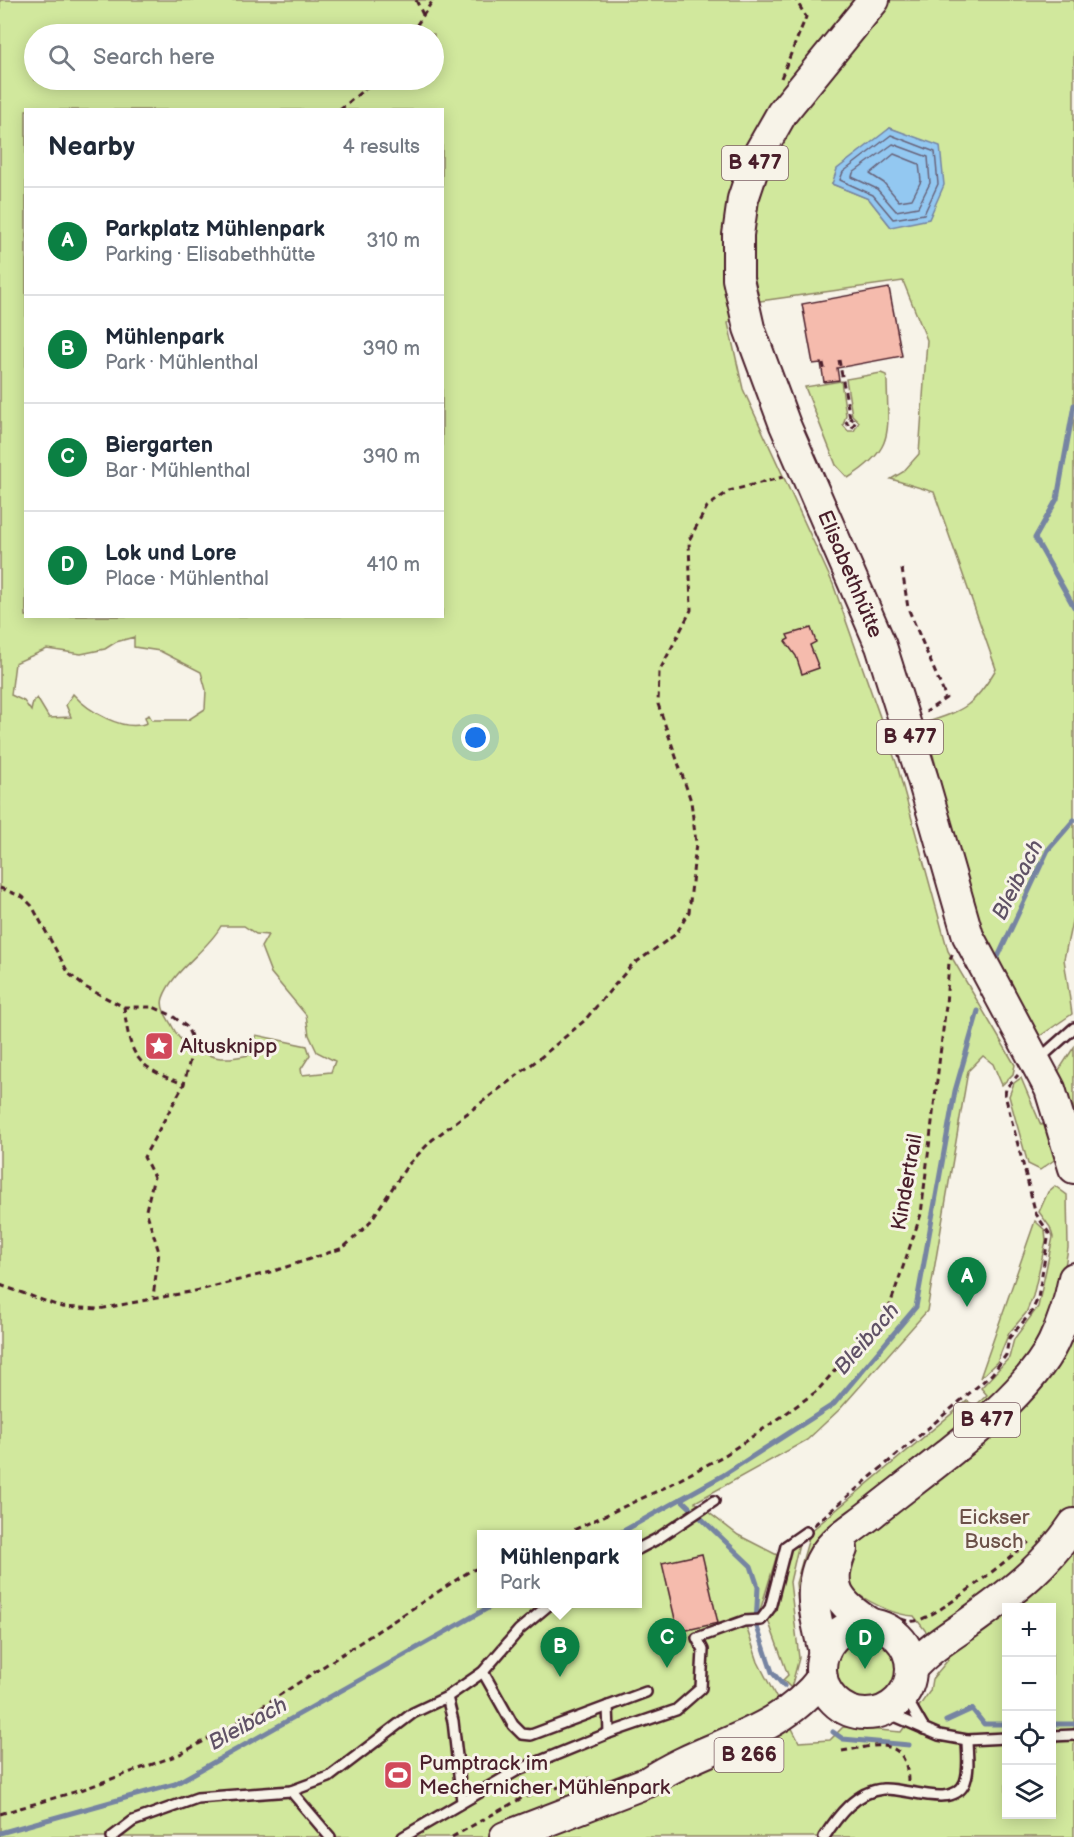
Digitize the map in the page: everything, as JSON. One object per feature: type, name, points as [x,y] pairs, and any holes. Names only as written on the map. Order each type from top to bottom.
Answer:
[{"type":"main road","name":"Elisabethhütte","points":[[874,0],[782,113],[757,157],[743,199],[738,235],[738,279],[742,304],[785,425],[881,646],[968,936],[1028,1067],[1058,1112],[1074,1168]]},
{"type":"main road","name":"B 477","points":[[823,1665],[813,1602],[813,1587],[826,1550],[999,1410],[1030,1377],[1053,1344],[1070,1300],[1074,1278]]},
{"type":"main road","points":[[1074,1522],[1055,1552],[1023,1582],[930,1648],[899,1691],[863,1713],[844,1708],[834,1700],[823,1665],[838,1634],[859,1624],[893,1625],[920,1631],[945,1618],[1014,1570],[1074,1522]]},
{"type":"main road","name":"B 477","points":[[854,1528],[839,1556],[835,1572],[835,1588],[840,1600],[851,1611],[893,1625]]},
{"type":"main road","points":[[893,1625],[906,1647],[899,1691]]},
{"type":"main road","name":"B 266","points":[[505,1837],[648,1782],[667,1769],[726,1745],[791,1711],[804,1701],[823,1665]]},
{"type":"main road","name":"B 266","points":[[648,1782],[671,1786],[729,1764],[818,1716],[844,1708]]},
{"type":"lane","points":[[1028,1067],[1074,1028]]},
{"type":"lane","points":[[642,1547],[687,1521],[714,1501]]},
{"type":"lane","points":[[403,1837],[516,1771],[609,1733],[676,1710],[701,1688],[703,1650],[697,1638],[744,1622],[761,1620],[770,1608],[786,1546],[806,1532]]},
{"type":"lane","points":[[112,1837],[133,1821],[196,1798],[291,1791],[329,1777],[413,1713],[447,1697],[483,1671],[519,1630],[545,1608]]},
{"type":"lane","points":[[483,1671],[513,1725],[522,1734],[531,1735],[646,1692]]},
{"type":"lane","points":[[899,1691],[924,1729],[939,1735],[967,1740],[1002,1738]]},
{"type":"lane","points":[[899,1691],[924,1729]]},
{"type":"lane","points":[[447,1697],[453,1721],[462,1802]]},
{"type":"lane","points":[[608,1706],[609,1733]]},
{"type":"lane","points":[[1056,1736],[1074,1735]]},
{"type":"lane","points":[[824,1837],[843,1811],[871,1792],[882,1789],[904,1790],[936,1797],[950,1796],[959,1790],[965,1782],[967,1771],[967,1740]]},
{"type":"lane","points":[[291,1791],[330,1837]]},
{"type":"path","points":[[416,0],[424,17]]},
{"type":"path","points":[[419,24],[433,0]]},
{"type":"path","points":[[784,85],[780,77],[806,17],[796,0]]},
{"type":"path","points":[[342,108],[363,90]]},
{"type":"path","points":[[839,360],[850,418]]},
{"type":"path","points":[[823,363],[825,372]]},
{"type":"path","points":[[0,1285],[63,1307],[99,1309],[200,1290],[263,1274],[343,1248],[368,1225],[407,1166],[432,1140],[540,1058],[584,1021],[632,966],[676,934],[689,912],[696,843],[691,801],[658,704],[659,672],[691,610],[689,540],[707,507],[729,491],[789,476]]},
{"type":"path","points":[[902,568],[908,608],[946,698],[932,710],[905,721]]},
{"type":"path","points":[[0,888],[23,897],[32,906],[69,974],[104,999],[124,1007],[153,1007],[171,1015],[187,1027],[194,1042],[184,1084],[144,1157],[154,1177],[146,1210],[159,1252],[153,1298]]},
{"type":"path","name":"Kindertrail","points":[[574,1530],[666,1487],[725,1455],[781,1417],[816,1391],[889,1308],[921,1214],[949,962],[955,948]]},
{"type":"path","points":[[124,1007],[128,1041],[138,1060],[163,1077],[184,1084]]},
{"type":"path","points":[[806,1532],[992,1374],[1006,1355],[1009,1338],[1031,1313],[1038,1298],[1049,1233],[1036,1214],[1005,1095],[1006,1088],[1028,1067]]},
{"type":"path","points":[[893,1625],[990,1574],[1033,1538]]},
{"type":"path","points":[[0,1814],[81,1790],[178,1755],[232,1726],[470,1571],[477,1569]]},
{"type":"path","points":[[842,1751],[890,1746],[898,1751],[908,1765]]},
{"type":"path","points":[[452,1837],[522,1798],[598,1776]]},
{"type":"green space","name":"Eickser Busch","points":[[0,0],[1074,0],[1074,912],[1064,959],[1072,1014],[1040,1036],[979,936],[925,723],[967,705],[981,691],[996,669],[934,492],[891,479],[903,472],[919,454],[927,340],[903,281],[760,301],[728,323],[743,389],[833,584],[897,765],[948,951],[1015,1065],[1013,1074],[1002,1085],[993,1064],[983,1056],[968,1071],[927,1311],[840,1409],[807,1440],[695,1502],[738,1535],[777,1555],[759,1614],[743,1617],[758,1662],[799,1742],[830,1740],[843,1727],[901,1732],[930,1691],[932,1679],[948,1660],[914,1616],[890,1611],[853,1591],[847,1594],[850,1554],[871,1528],[1074,1312],[1074,1837],[0,1837]],"holes":[[[890,128],[910,136],[891,227],[869,199],[832,184]],[[134,637],[134,647],[160,651],[201,672],[206,690],[205,709],[188,720],[152,720],[149,715],[145,717],[147,723],[128,725],[107,719],[73,694],[66,705],[71,717],[49,718],[37,698],[33,702],[31,711],[24,701],[11,695],[15,663],[47,649],[81,654],[105,649],[116,642]],[[221,926],[244,926],[256,934],[268,935],[261,947],[271,973],[306,1015],[309,1035],[317,1052],[335,1061],[331,1072],[302,1075],[301,1069],[310,1055],[307,1046],[256,1035],[249,1055],[217,1058],[180,1039],[164,1011],[163,998],[174,979]]]},
{"type":"green space","points":[[881,373],[886,375],[887,382],[886,438],[874,458],[848,478],[836,465],[805,387],[841,381],[846,415],[843,425],[848,431],[854,431],[859,422],[852,415],[846,379]]},
{"type":"green space","points":[[1074,1047],[1074,1113],[1057,1073]]},
{"type":"green space","points":[[1021,1078],[1041,1125],[1049,1123],[1057,1158],[1040,1170],[1028,1164],[1009,1096],[1014,1083]]},
{"type":"green space","points":[[1055,1186],[1067,1195],[1068,1248],[1060,1297],[1053,1320],[1015,1380],[830,1534],[801,1617],[796,1583],[811,1531],[967,1401],[975,1406],[987,1395],[981,1388],[1009,1358],[1014,1339],[1038,1307],[1053,1237],[1050,1227],[1039,1212],[1048,1192]]},
{"type":"green space","points":[[1035,1221],[1045,1230],[1046,1241],[1033,1296],[1026,1313],[1009,1333],[997,1362],[980,1378]]},
{"type":"green space","points":[[800,1539],[790,1582],[799,1658],[791,1688],[783,1680],[788,1675],[768,1620],[775,1609],[789,1547]]},
{"type":"green space","points":[[866,1636],[879,1639],[889,1646],[896,1656],[899,1669],[896,1682],[889,1692],[879,1699],[866,1702],[853,1699],[843,1692],[836,1682],[833,1669],[836,1656],[843,1646],[853,1639]]},
{"type":"water","points":[[890,128],[940,146],[944,185],[929,219],[891,227],[869,199],[832,184],[837,169]]},
{"type":"building","points":[[889,288],[902,356],[837,368],[839,380],[824,382],[821,363],[813,364],[802,304]]},
{"type":"building","points":[[811,628],[816,642],[810,645],[819,668],[802,674],[796,656],[785,641],[789,639],[787,635]]},
{"type":"building","points":[[702,1554],[718,1623],[678,1632],[662,1563]]},
{"type":"waterway","name":"Bleibach","points":[[1074,405],[1057,499],[1035,538],[1074,607]]},
{"type":"waterway","name":"Bleibach","points":[[997,959],[1048,850],[1074,820]]},
{"type":"waterway","name":"Bleibach","points":[[625,1530],[722,1476],[834,1404],[916,1307],[955,1091],[978,1011]]},
{"type":"waterway","points":[[681,1499],[751,1566],[758,1587],[756,1624],[772,1672],[784,1686]]},
{"type":"waterway","name":"Bleibach","points":[[0,1833],[175,1784],[488,1608]]},
{"type":"waterway","points":[[946,1721],[972,1709],[984,1724],[1002,1724]]},
{"type":"waterway","points":[[1056,1724],[1074,1724]]},
{"type":"waterway","points":[[833,1732],[843,1739],[909,1745]]},
{"type":"place","name":"Altusknipp","points":[[159,1046]]},
{"type":"place","name":"Parkplatz Mühlenpark","points":[[967,1307]]},
{"type":"place","name":"Biergarten","points":[[667,1668]]},
{"type":"place","name":"Lok und Lore","points":[[865,1669]]},
{"type":"place","name":"Mühlenpark","points":[[560,1677]]},
{"type":"place","name":"Pumptrack im Mechernicher Mühlenpark","points":[[398,1775]]}]
